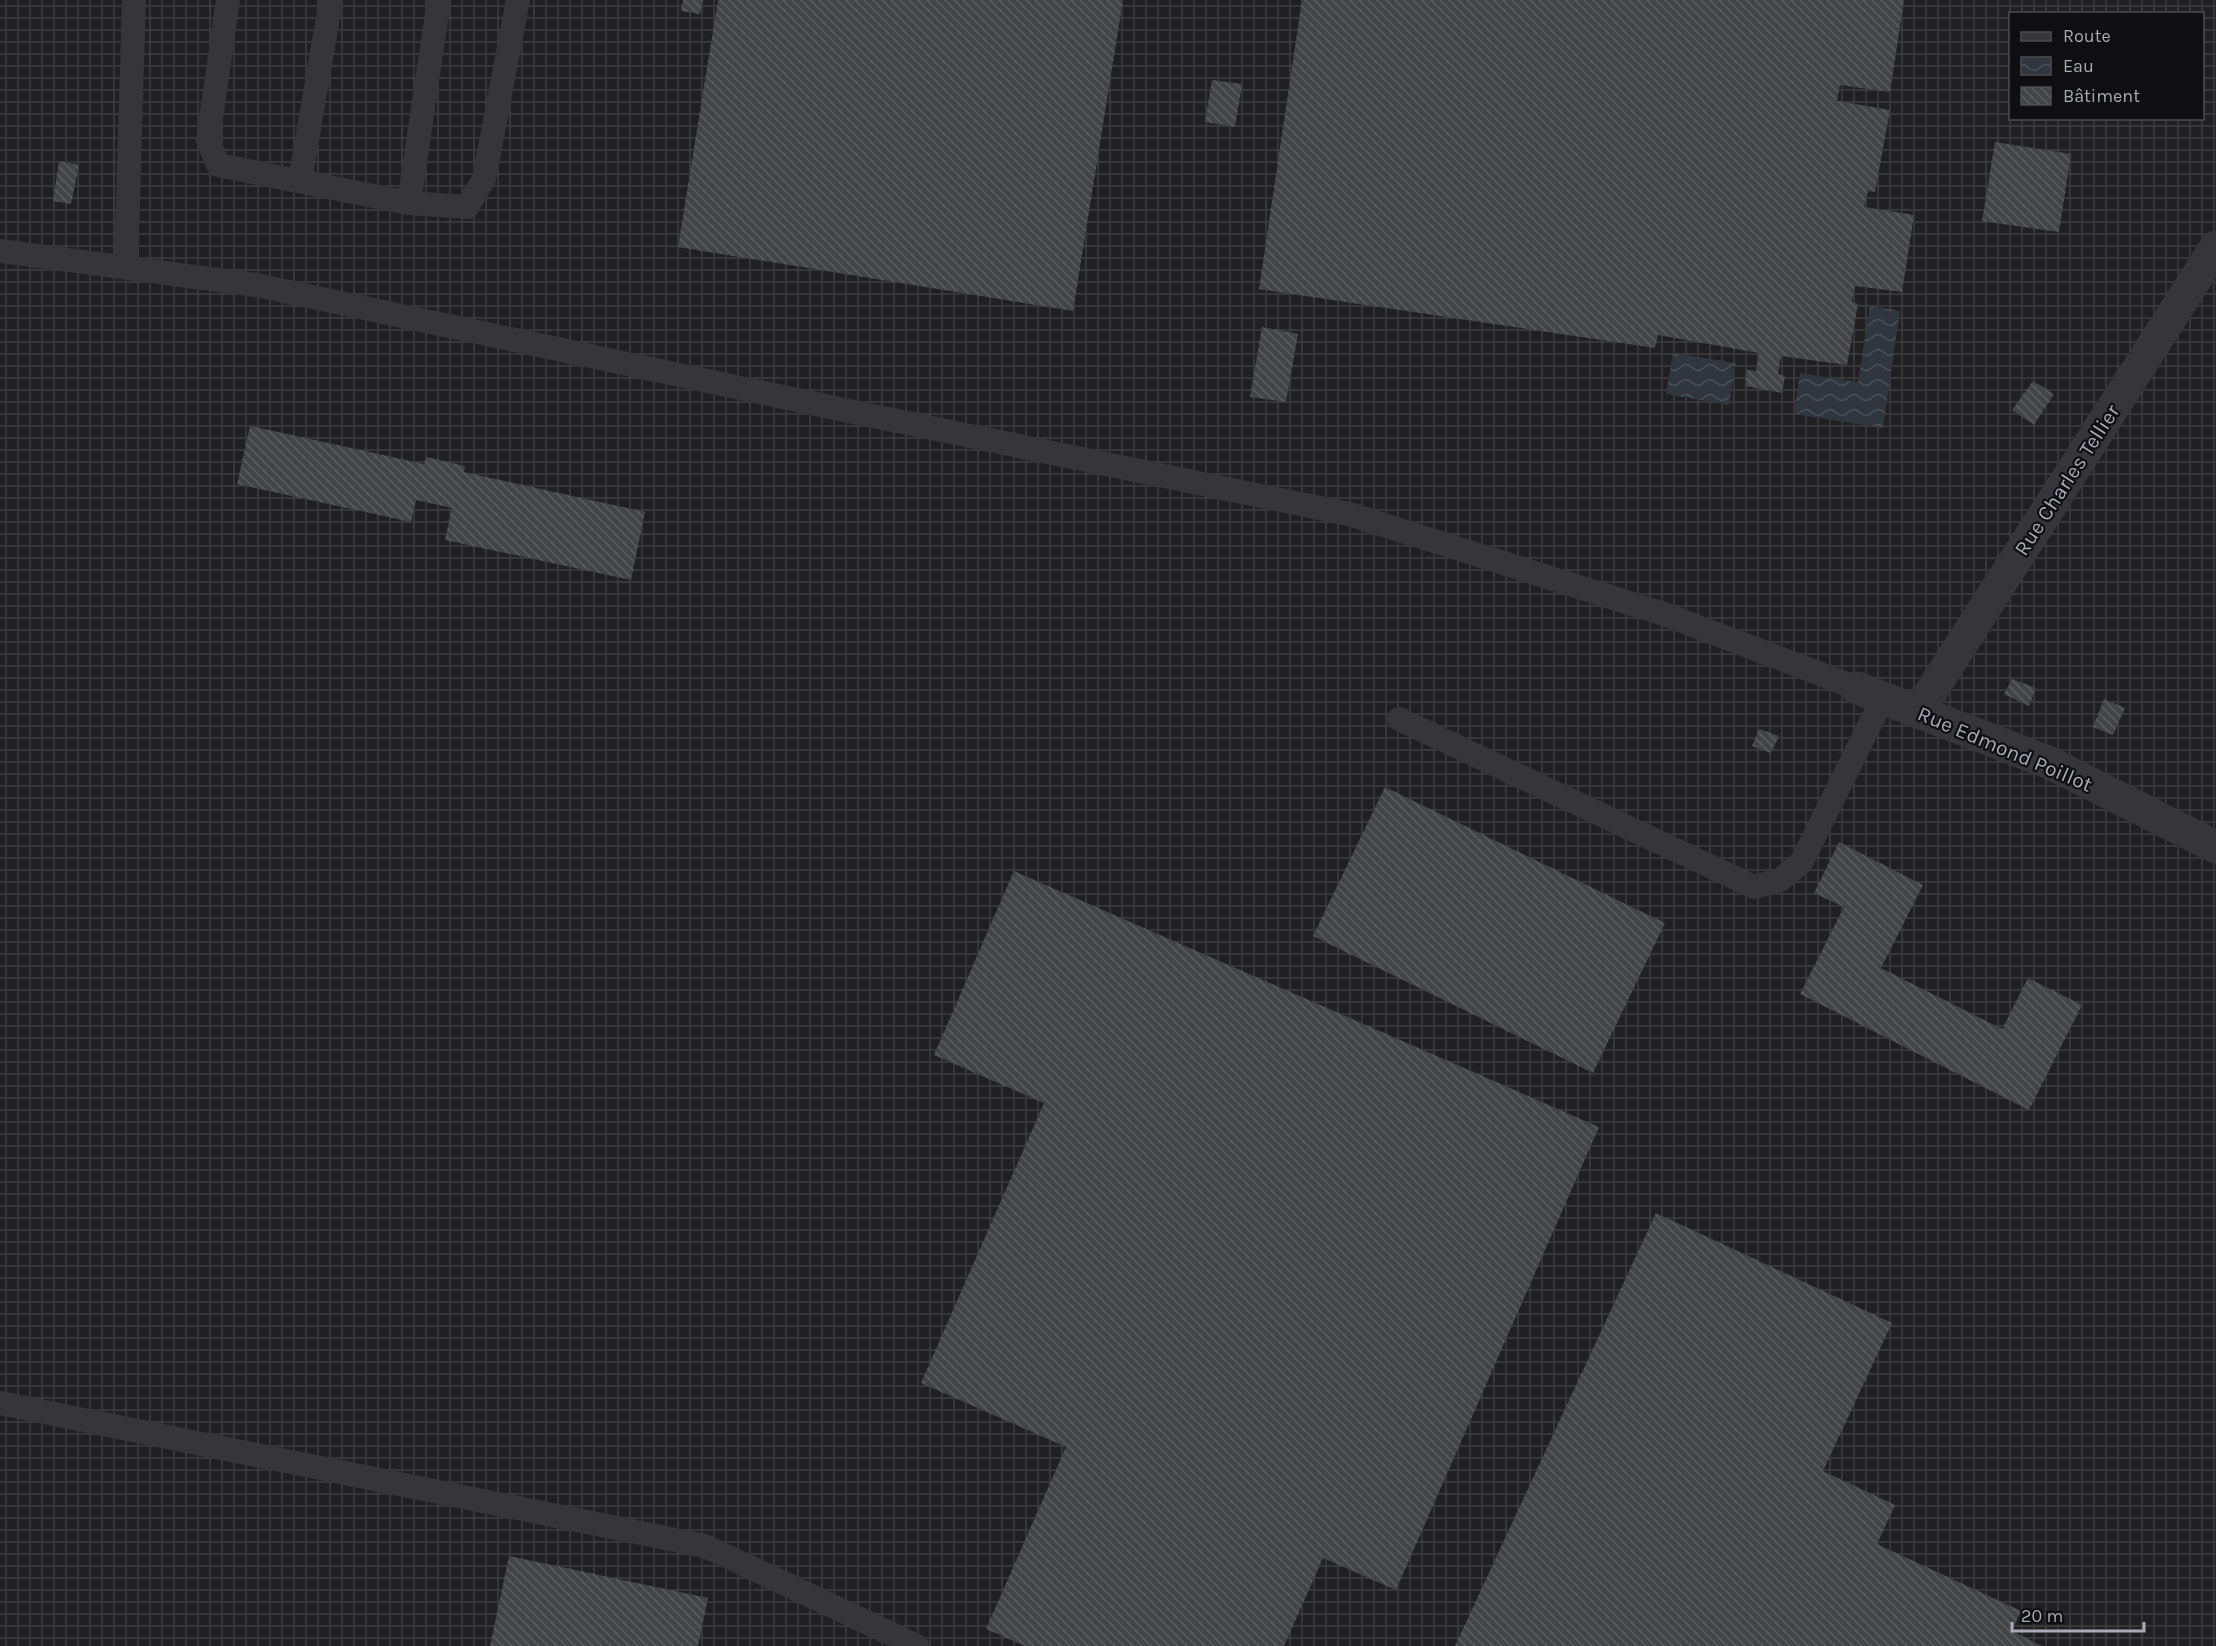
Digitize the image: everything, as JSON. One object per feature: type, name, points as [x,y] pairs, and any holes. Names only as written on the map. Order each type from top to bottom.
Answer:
[{"type":"street","name":"Rue Charles Tellier","points":[[1918,712],[2216,248]]},
{"type":"street","name":"Rue Edmond Poillot","points":[[1870,693],[2050,763],[2216,847]]},
{"type":"lane","points":[[126,268],[134,0]]},
{"type":"lane","points":[[228,0],[208,140],[218,165],[410,203],[467,207],[484,179],[518,0]]},
{"type":"lane","points":[[300,181],[331,0]]},
{"type":"lane","points":[[410,203],[439,0]]},
{"type":"lane","points":[[0,252],[256,285],[1349,514],[1664,614],[1870,693],[1801,863],[1780,880],[1754,887],[1399,719]]},
{"type":"lane","points":[[0,1403],[705,1546],[916,1646]]},
{"type":"shaded area","points":[[0,0],[2216,0],[2216,1646],[0,1646]]},
{"type":"water","points":[[1870,306],[1900,311],[1883,428],[1794,414],[1800,373],[1858,382]]},
{"type":"water","points":[[1673,353],[1736,363],[1729,405],[1666,394]]},
{"type":"building","points":[[683,0],[703,0],[700,14],[681,11]]},
{"type":"building","points":[[718,0],[1123,0],[1073,311],[678,247]]},
{"type":"building","points":[[1302,0],[1904,0],[1890,92],[1840,85],[1837,101],[1890,110],[1875,192],[1868,191],[1864,207],[1914,215],[1902,292],[1855,286],[1852,302],[1858,304],[1847,365],[1781,356],[1778,374],[1785,376],[1782,393],[1745,386],[1747,370],[1756,371],[1759,353],[1658,335],[1655,348],[1259,289]]},
{"type":"building","points":[[1212,80],[1242,84],[1235,127],[1205,122]]},
{"type":"building","points":[[1995,142],[2071,154],[2059,232],[1982,221]]},
{"type":"building","points":[[59,161],[79,165],[71,204],[53,201]]},
{"type":"building","points":[[1262,327],[1298,334],[1286,402],[1250,397]]},
{"type":"building","points":[[2033,381],[2054,394],[2034,425],[2012,410]]},
{"type":"building","points":[[250,426],[424,464],[426,457],[465,466],[464,472],[645,512],[631,580],[445,540],[452,508],[416,500],[411,522],[237,484]]},
{"type":"building","points":[[2012,679],[2036,688],[2029,706],[2004,694]]},
{"type":"building","points":[[2104,699],[2125,708],[2113,735],[2093,727]]},
{"type":"building","points":[[1759,729],[1779,736],[1771,753],[1752,746]]},
{"type":"building","points":[[1385,787],[1665,923],[1593,1073],[1313,936]]},
{"type":"building","points":[[1839,842],[1923,885],[1881,968],[2002,1029],[2028,978],[2082,1005],[2029,1110],[1800,994],[1844,907],[1814,893]]},
{"type":"building","points":[[1014,871],[1599,1127],[1396,1590],[1323,1558],[1284,1646],[1025,1646],[986,1629],[1066,1447],[921,1383],[1044,1103],[934,1055]]},
{"type":"building","points":[[1656,1213],[1892,1323],[1823,1471],[1895,1505],[1877,1544],[2021,1611],[2012,1631],[2042,1646],[1455,1646]]},
{"type":"building","points":[[509,1556],[708,1598],[698,1646],[490,1646]]}]
